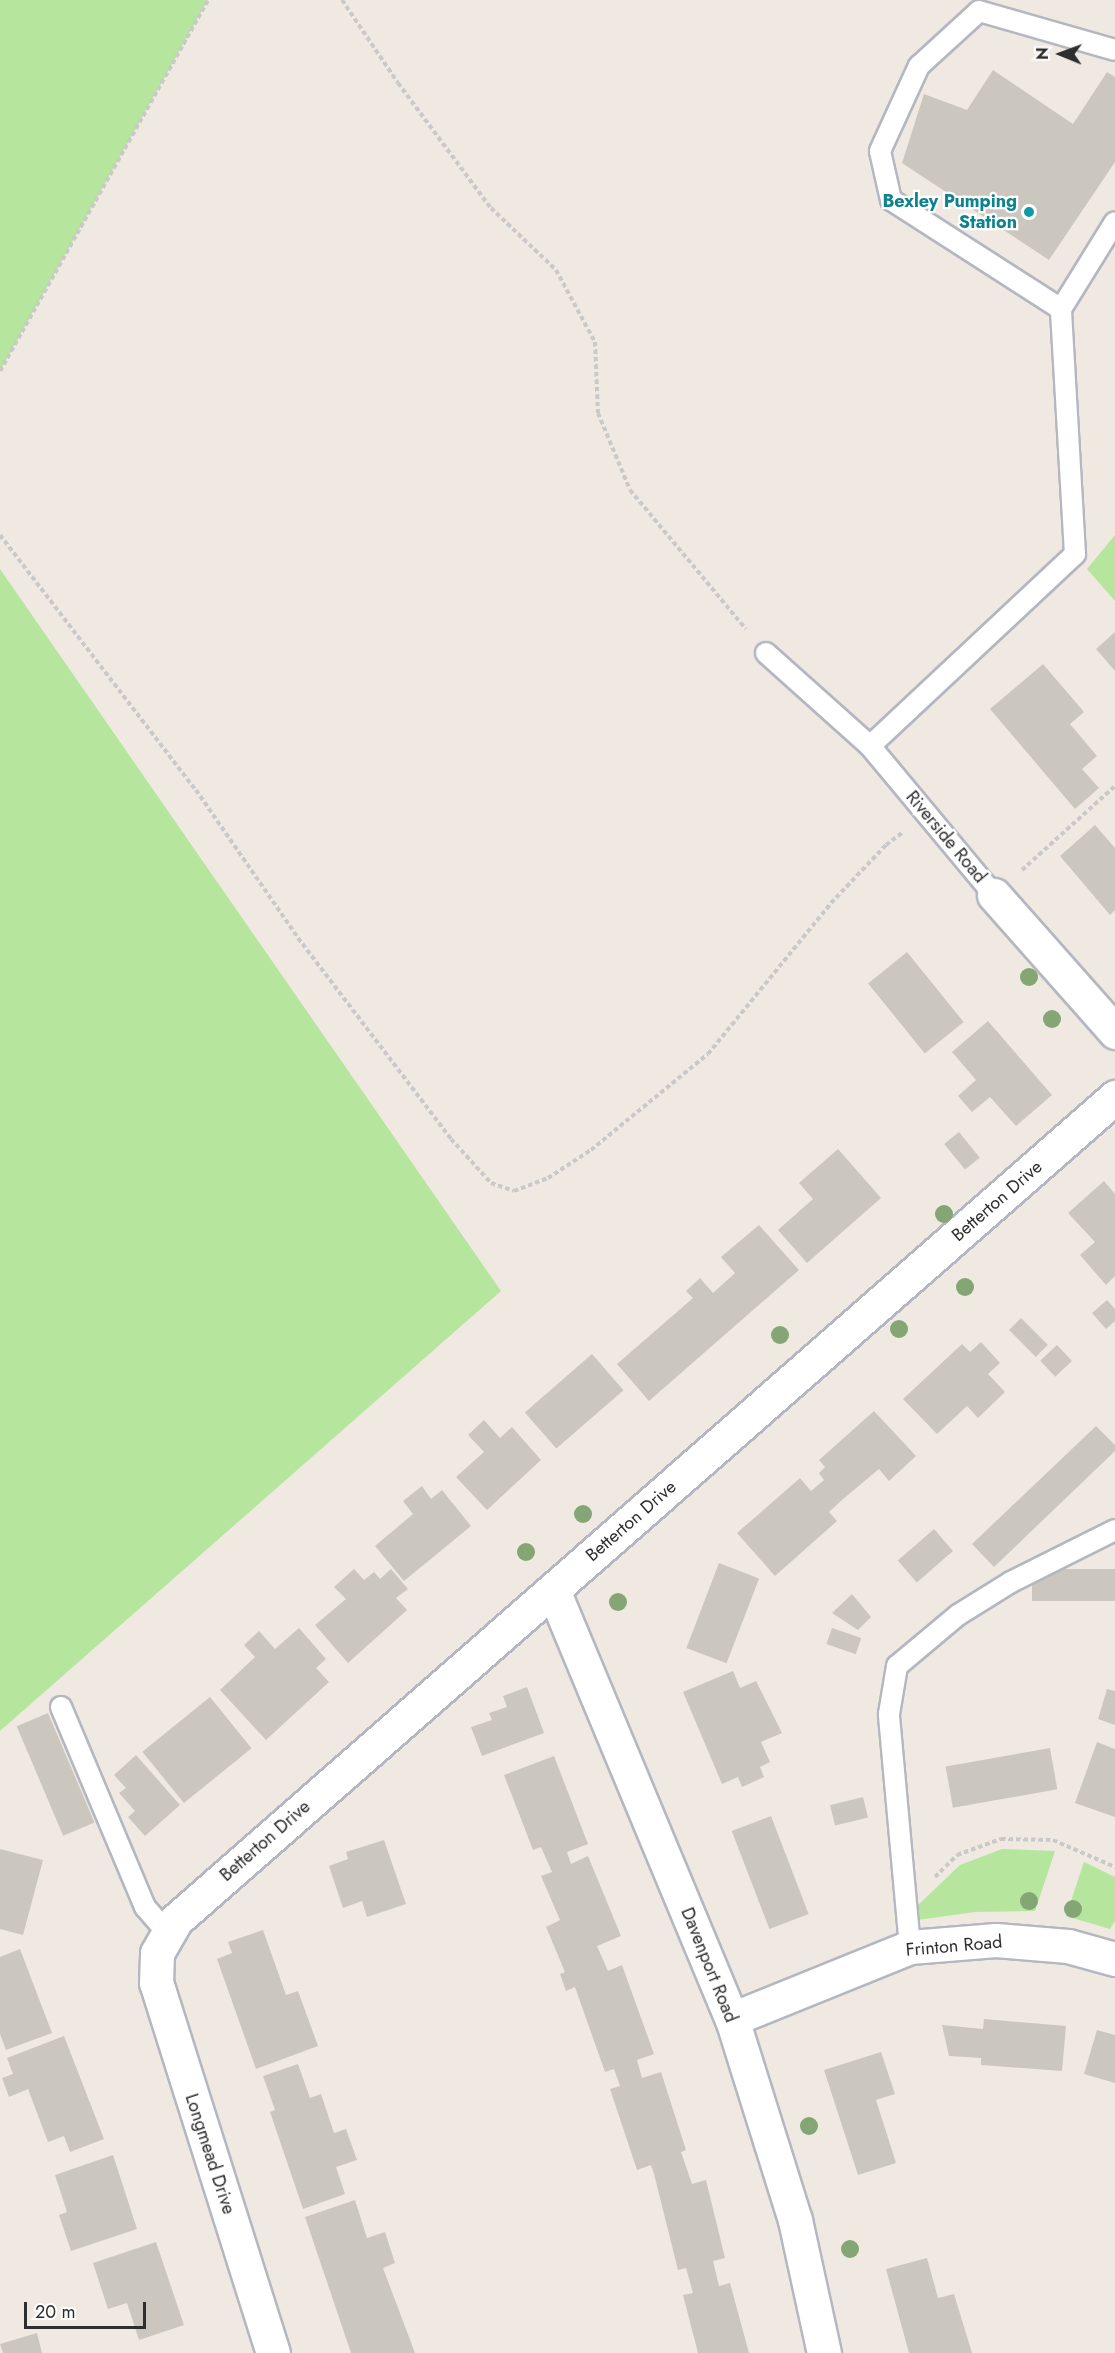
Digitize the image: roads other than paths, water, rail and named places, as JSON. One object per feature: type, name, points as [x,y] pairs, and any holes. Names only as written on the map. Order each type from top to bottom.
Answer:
[{"type":"street","name":"Riverside Road","points":[[994,895],[1115,1032]]},
{"type":"street","name":"Betterton Drive","points":[[163,1943],[176,1920],[1115,1097]]},
{"type":"street","name":"Davenport Road","points":[[553,1590],[732,2019],[795,2220],[825,2353]]},
{"type":"street","name":"Frinton Road","points":[[732,2019],[910,1947],[996,1940],[1068,1946],[1115,1959]]},
{"type":"street","name":"Longmead Drive","points":[[163,1943],[156,1983],[273,2353]]},
{"type":"lane","points":[[1061,309],[891,200],[880,151],[919,66],[979,11],[1115,50]]},
{"type":"lane","points":[[870,746],[1075,554],[1061,309],[1115,222]]},
{"type":"lane","name":"Riverside Road","points":[[766,653],[870,746],[994,895]]},
{"type":"lane","points":[[910,1947],[889,1714],[897,1666],[967,1609],[1011,1582],[1115,1530]]},
{"type":"lane","points":[[61,1707],[145,1907],[163,1943]]},
{"type":"place","name":"Bexley Pumping Station","points":[[1029,212]]}]
